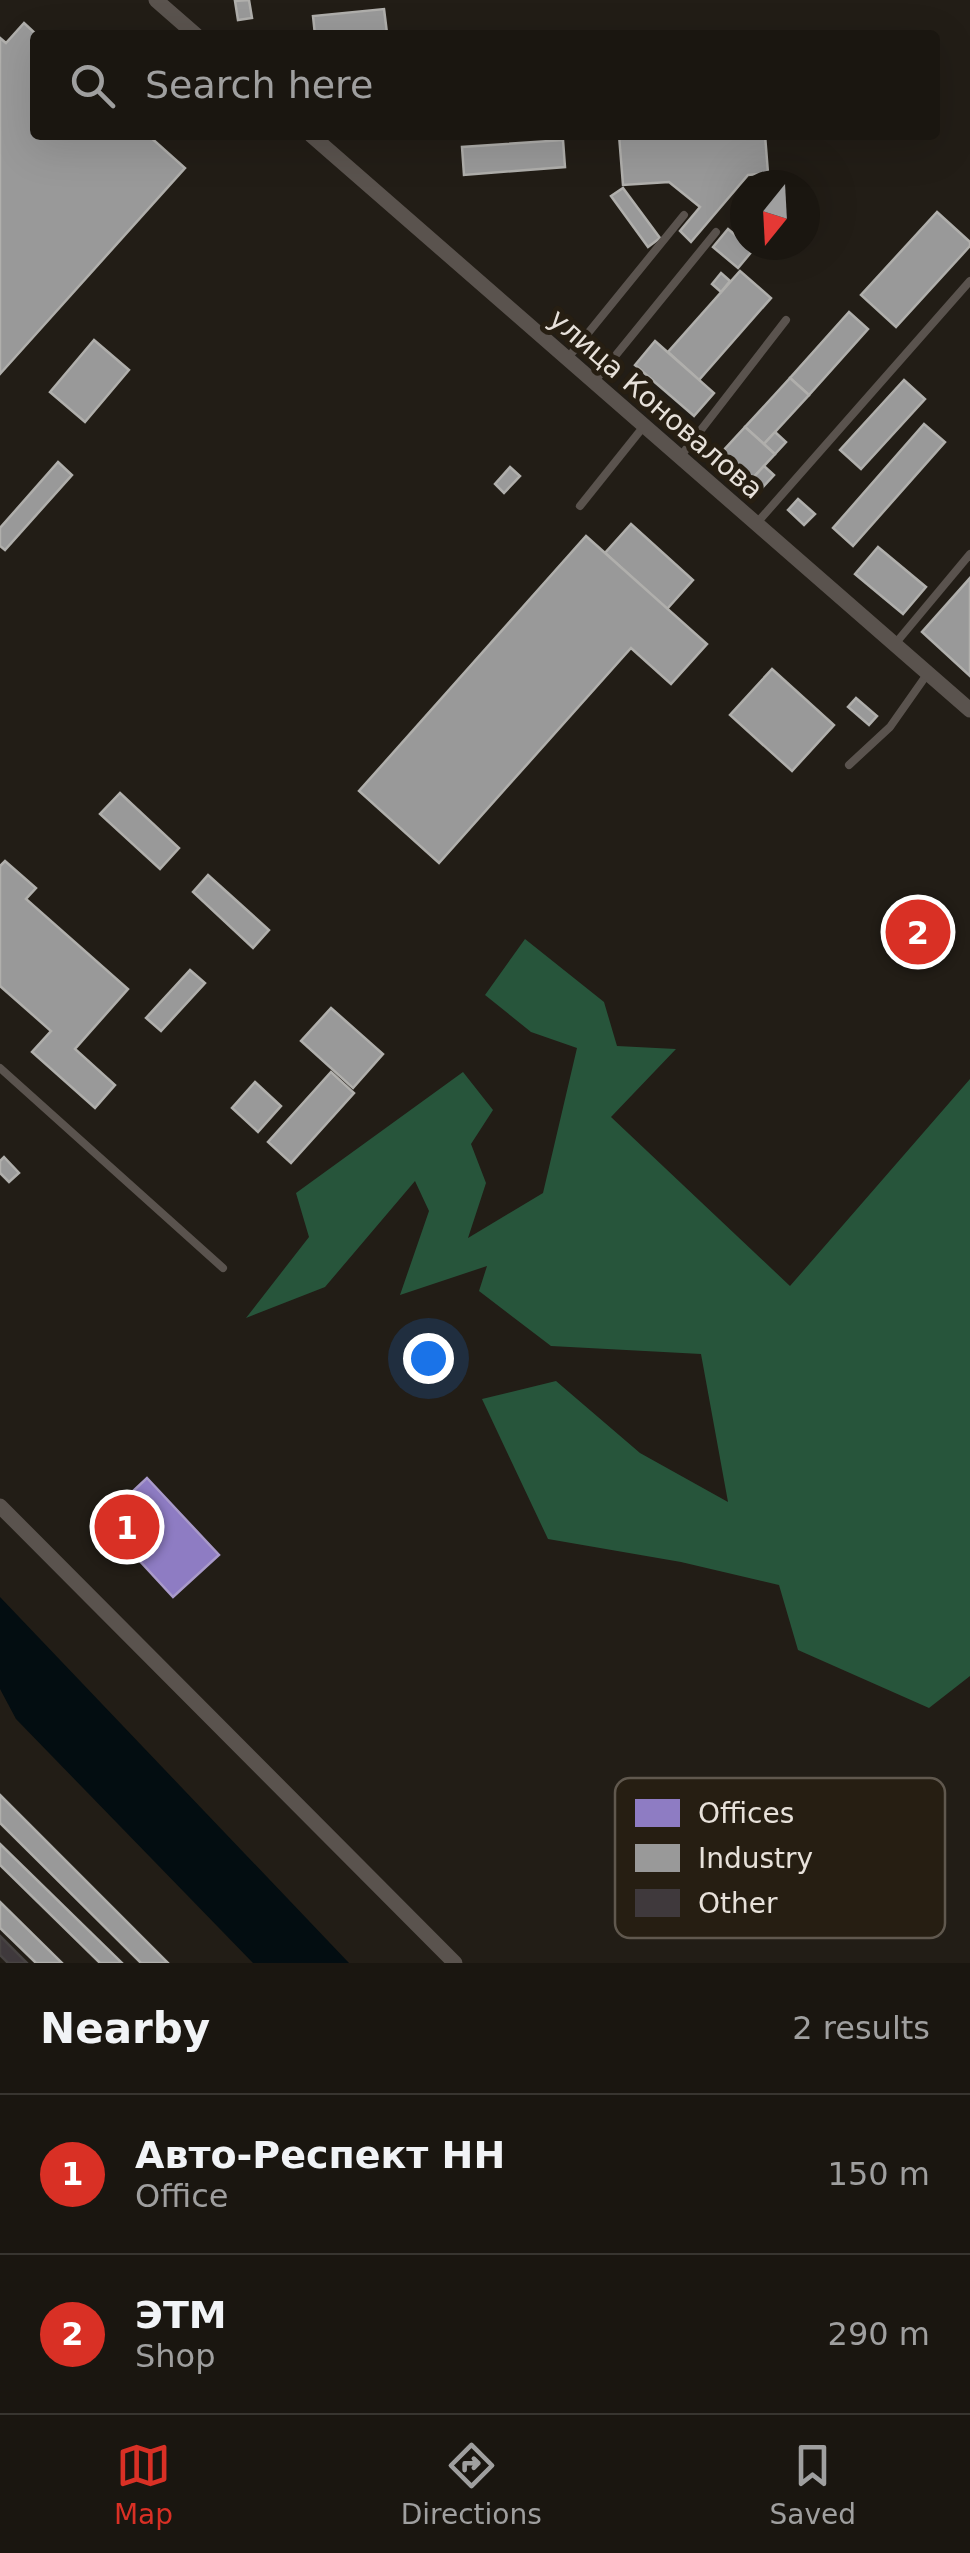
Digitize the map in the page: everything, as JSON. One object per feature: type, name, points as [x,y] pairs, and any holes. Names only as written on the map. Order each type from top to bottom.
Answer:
[{"type":"street","points":[[156,0],[190,30]]},
{"type":"street","name":"улица Коновалова","points":[[316,140],[970,710]]},
{"type":"street","points":[[0,1506],[455,1963]]},
{"type":"lane","points":[[568,360],[684,215]]},
{"type":"lane","points":[[594,382],[716,232]]},
{"type":"lane","points":[[756,524],[970,281]]},
{"type":"lane","points":[[680,458],[786,320]]},
{"type":"lane","points":[[580,506],[644,426]]},
{"type":"lane","points":[[895,644],[970,554]]},
{"type":"lane","points":[[849,765],[890,727],[928,673]]},
{"type":"lane","points":[[0,1068],[223,1268]]},
{"type":"green space","points":[[525,939],[604,1002],[617,1046],[676,1049],[611,1117],[790,1286],[970,1079],[970,1676],[929,1708],[798,1650],[779,1585],[681,1562],[548,1539],[482,1399],[556,1381],[640,1453],[728,1502],[701,1354],[551,1346],[479,1291],[487,1266],[400,1295],[429,1211],[415,1181],[325,1287],[246,1318],[309,1237],[296,1193],[463,1072],[493,1110],[471,1144],[486,1183],[468,1238],[543,1193],[577,1048],[531,1032],[485,995]]},
{"type":"shaded area","points":[[0,1597],[349,1963],[253,1963],[16,1719],[0,1689]]},
{"type":"building: Offices","points":[[147,1478],[219,1555],[173,1597],[102,1520]]},
{"type":"building: Industry","points":[[249,0],[252,18],[238,20],[235,1]]},
{"type":"building: Industry","points":[[384,9],[387,30],[314,30],[313,16]]},
{"type":"building: Industry","points":[[24,23],[32,30],[30,140],[154,140],[185,168],[0,374],[0,38],[6,43]]},
{"type":"building: Industry","points":[[563,140],[565,167],[464,175],[462,147]]},
{"type":"building: Industry","points":[[619,140],[765,140],[768,170],[730,170],[730,196],[691,242],[680,231],[700,207],[669,182],[623,185]]},
{"type":"building: Industry","points":[[623,188],[660,238],[648,247],[611,196]]},
{"type":"building: Industry","points":[[937,212],[970,246],[896,327],[861,295]]},
{"type":"building: Industry","points":[[728,229],[730,260],[745,260],[738,268],[713,247]]},
{"type":"building: Industry","points":[[740,271],[771,298],[699,380],[668,352]]},
{"type":"building: Industry","points":[[721,273],[730,281],[721,292],[712,284]]},
{"type":"building: Industry","points":[[849,312],[868,329],[809,395],[790,378]]},
{"type":"building: Industry","points":[[94,340],[129,370],[85,422],[50,392]]},
{"type":"building: Industry","points":[[655,341],[714,393],[694,416],[635,365]]},
{"type":"building: Industry","points":[[790,378],[809,395],[764,444],[745,427]]},
{"type":"building: Industry","points":[[904,380],[925,399],[861,469],[840,450]]},
{"type":"building: Industry","points":[[924,424],[945,442],[853,546],[833,528]]},
{"type":"building: Industry","points":[[745,427],[775,454],[752,479],[722,452]]},
{"type":"building: Industry","points":[[775,432],[786,442],[775,454],[764,444]]},
{"type":"building: Industry","points":[[58,462],[72,475],[5,550],[0,546],[0,528]]},
{"type":"building: Industry","points":[[764,466],[774,475],[762,488],[752,479]]},
{"type":"building: Industry","points":[[510,467],[520,476],[504,493],[495,484]]},
{"type":"building: Industry","points":[[798,499],[815,514],[804,525],[788,510]]},
{"type":"building: Industry","points":[[631,524],[693,580],[667,609],[605,553]]},
{"type":"building: Industry","points":[[586,536],[707,644],[671,684],[631,648],[439,863],[359,791]]},
{"type":"building: Industry","points":[[878,547],[926,587],[903,614],[855,574]]},
{"type":"building: Industry","points":[[970,578],[970,676],[922,632]]},
{"type":"building: Industry","points":[[772,669],[834,725],[792,771],[730,715]]},
{"type":"building: Industry","points":[[856,698],[877,716],[869,725],[848,707]]},
{"type":"building: Industry","points":[[120,793],[179,848],[160,869],[100,814]]},
{"type":"building: Industry","points":[[5,861],[36,888],[26,899],[128,989],[75,1049],[115,1085],[95,1108],[32,1052],[51,1031],[0,986],[0,866]]},
{"type":"building: Industry","points":[[208,875],[269,930],[253,948],[193,892]]},
{"type":"building: Industry","points":[[190,970],[205,983],[161,1031],[146,1018]]},
{"type":"building: Industry","points":[[331,1008],[383,1054],[353,1088],[301,1041]]},
{"type":"building: Industry","points":[[331,1072],[354,1093],[291,1163],[268,1142]]},
{"type":"building: Industry","points":[[255,1082],[281,1106],[258,1132],[232,1108]]},
{"type":"building: Industry","points":[[4,1157],[19,1173],[9,1182],[0,1173]]},
{"type":"building: Industry","points":[[0,1795],[168,1963],[141,1963],[0,1823]]},
{"type":"building: Industry","points":[[0,1844],[122,1963],[100,1963],[0,1865]]},
{"type":"building: Industry","points":[[0,1902],[62,1963],[36,1963],[0,1928]]},
{"type":"building: Other","points":[[0,1936],[27,1963],[8,1963],[0,1955]]},
{"type":"place","name":"ЭТМ","points":[[918,932]]},
{"type":"place","name":"Авто-Респект НН","points":[[127,1527]]}]
